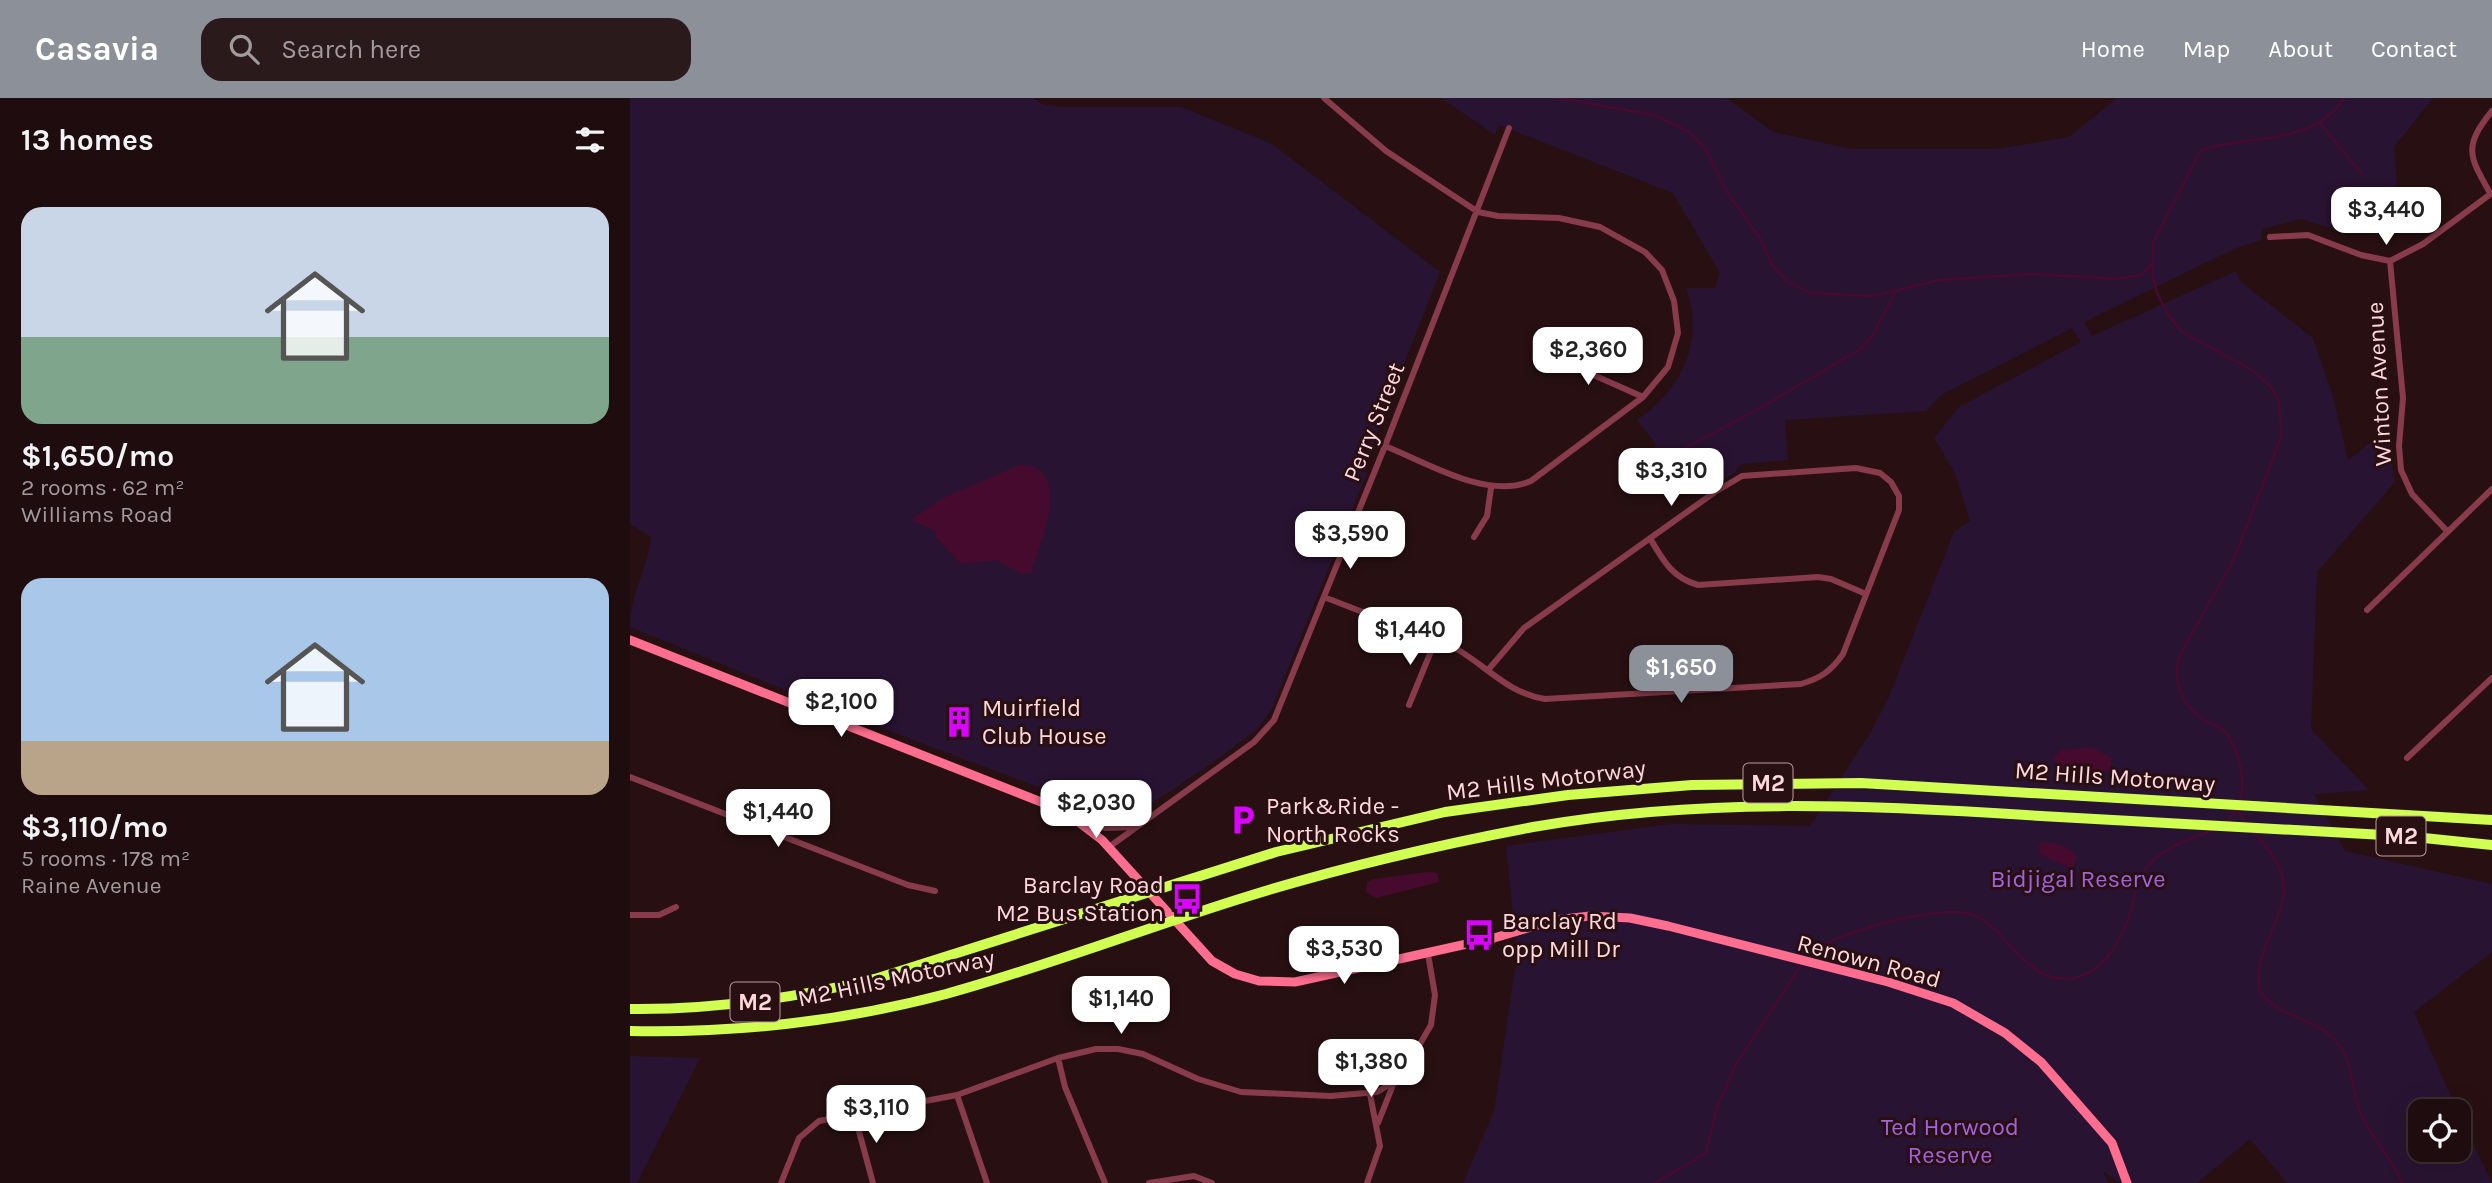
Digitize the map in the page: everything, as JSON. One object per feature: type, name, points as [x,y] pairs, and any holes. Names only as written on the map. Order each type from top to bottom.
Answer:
[{"type":"highway","name":"M2 Hills Motorway","points":[[630,1009],[716,1007],[822,992],[878,978],[1276,852],[1360,830],[1500,802],[1692,785],[1811,782],[2492,820]]},
{"type":"highway","name":"M2 Hills Motorway","points":[[630,1031],[768,1025],[875,1009],[942,995],[1254,894],[1418,852],[1574,821],[1665,810],[1800,804],[1893,806],[2324,831],[2492,845]]},
{"type":"highway","points":[[2441,818],[2492,814]]},
{"type":"main road","name":"Renown Road","points":[[630,640],[1064,811],[1090,829],[1109,847],[1206,956],[1225,969],[1270,983],[1295,982],[1428,954],[1555,920],[1590,916],[1630,918],[1888,982],[1953,1003],[2005,1033],[2041,1062],[2112,1143],[2127,1183]]},
{"type":"street","points":[[1324,98],[1386,151],[1478,212],[1498,216],[1559,218],[1600,228],[1646,252],[1662,270],[1674,301],[1678,333],[1668,367],[1643,397],[1543,474],[1520,486],[1492,488],[1385,446]]},
{"type":"street","points":[[2270,237],[2308,235],[2361,256],[2390,261],[2423,244],[2491,193],[2474,166],[2471,152],[2475,134],[2492,111]]},
{"type":"street","name":"Perry Street","points":[[1109,847],[1254,742],[1268,728],[1280,707],[1509,128]]},
{"type":"street","name":"Winton Avenue","points":[[2390,261],[2403,398],[2399,446],[2401,470],[2412,494],[2447,531]]},
{"type":"street","points":[[1545,353],[1643,397]]},
{"type":"street","points":[[1324,597],[1436,639],[1472,658],[1511,690],[1545,699],[1801,684],[1819,678],[1833,669],[1843,654],[1899,510],[1899,496],[1891,482],[1880,473],[1856,468],[1742,476],[1714,492],[1651,540],[1524,628],[1488,670]]},
{"type":"street","points":[[1474,537],[1487,516],[1492,488]]},
{"type":"street","points":[[2367,610],[2492,489]]},
{"type":"street","points":[[1651,540],[1666,566],[1685,582],[1698,585],[1818,577],[1832,579],[1866,594]]},
{"type":"street","points":[[1409,705],[1436,639]]},
{"type":"street","points":[[2406,758],[2492,678]]},
{"type":"street","points":[[630,777],[908,885],[935,891]]},
{"type":"street","points":[[1064,811],[1105,828],[1134,827]]},
{"type":"street","points":[[630,915],[659,915],[676,907]]},
{"type":"street","points":[[1378,1127],[1384,1101],[1416,1054],[1433,1016],[1435,995],[1428,954]]},
{"type":"street","points":[[781,1183],[799,1138],[819,1121],[957,1095],[1058,1058],[1096,1049],[1118,1049],[1143,1054],[1198,1079],[1241,1092],[1278,1095],[1370,1094],[1394,1083]]},
{"type":"street","points":[[1058,1058],[1069,1098],[1104,1183]]},
{"type":"street","points":[[1367,1183],[1380,1146],[1370,1094]]},
{"type":"street","points":[[957,1095],[987,1183]]},
{"type":"street","points":[[854,1113],[873,1183]]},
{"type":"street","points":[[1149,1183],[1194,1176],[1212,1183]]},
{"type":"green space","points":[[630,98],[1033,98],[1042,104],[1061,107],[1181,107],[1272,144],[1440,272],[1362,471],[1367,473],[1272,708],[1258,728],[1222,756],[1126,821],[1107,818],[1078,802],[842,713],[630,627],[633,604],[651,537],[630,524]]},
{"type":"green space","name":"Bidjigal Reserve","points":[[1441,98],[1726,98],[1773,132],[1851,149],[1997,149],[2069,137],[2117,98],[2433,98],[2394,147],[2398,197],[2342,187],[2344,232],[2300,219],[2262,229],[2261,240],[2236,248],[2084,322],[2092,336],[2236,271],[2241,282],[2313,338],[2333,396],[2348,460],[2392,426],[2389,452],[2395,482],[2317,572],[2311,729],[2369,790],[2314,794],[2345,851],[2492,884],[2492,952],[2414,1012],[2452,1099],[2408,1099],[2408,1162],[2471,1162],[2471,1139],[2492,1183],[2287,1183],[2250,1139],[2197,1183],[2120,1183],[2103,1171],[2108,1183],[1463,1183],[1494,1111],[1517,955],[1506,846],[1671,824],[1810,826],[1872,730],[1888,699],[1954,532],[1970,521],[1955,473],[1934,438],[1959,407],[2081,342],[2072,328],[1941,395],[1926,411],[1785,420],[1788,460],[1741,464],[1734,473],[1705,490],[1679,453],[1643,479],[1656,444],[1637,420],[1666,394],[1686,363],[1693,327],[1686,288],[1715,288],[1720,273],[1673,193],[1499,125],[1495,135]]},
{"type":"green space","points":[[630,1056],[700,1058],[637,1183],[630,1183]]},
{"type":"shaded area","points":[[1020,465],[1037,469],[1046,478],[1050,491],[1050,508],[1031,573],[1020,573],[996,560],[961,564],[936,537],[936,531],[911,520],[943,498]]},
{"type":"shaded area","points":[[2092,747],[2111,758],[2111,771],[2073,774],[2057,772],[2054,757],[2060,750]]},
{"type":"shaded area","points":[[2042,842],[2062,845],[2074,853],[2077,857],[2072,869],[2040,854],[2038,847]]},
{"type":"shaded area","points":[[1437,873],[1439,882],[1376,898],[1366,892],[1367,882],[1374,879]]},
{"type":"waterway","points":[[1558,98],[1654,115],[1688,131],[1705,148],[1727,192],[1761,240],[1772,265],[1787,281],[1810,293],[1873,296],[1939,280],[2034,274],[2118,279],[2141,275],[2152,265]]},
{"type":"waterway","points":[[2240,802],[2240,764],[2233,745],[2223,730],[2189,707],[2180,692],[2177,674],[2180,655],[2234,559],[2282,435],[2278,399],[2269,384],[2247,367],[2182,332],[2167,313],[2157,293],[2153,277],[2153,243],[2200,151],[2297,132],[2330,114],[2344,98]]},
{"type":"waterway","points":[[2320,123],[2362,174]]},
{"type":"waterway","points":[[1651,466],[1755,411],[1859,350],[1871,338],[1895,293]]},
{"type":"waterway","points":[[2227,822],[2237,808]]},
{"type":"waterway","points":[[2237,810],[2245,822]]},
{"type":"waterway","points":[[1655,1183],[1706,1153],[1717,1107],[1735,1066],[1807,956],[1819,947],[1862,929],[1888,922],[1914,916],[1959,912],[1974,915],[1987,923],[2020,956],[2043,974],[2057,978],[2085,975],[2103,962],[2117,944],[2127,923],[2140,878],[2153,860],[2178,844],[2215,829]]},
{"type":"waterway","points":[[2254,833],[2273,856],[2282,877],[2283,895],[2265,947],[2260,967],[2259,989],[2274,1006],[2326,1032],[2341,1047],[2349,1066],[2361,1114],[2402,1183]]},
{"type":"place","name":"Muirfield Club House","points":[[959,722]]},
{"type":"place","name":"Park&Ride - North Rocks","points":[[1243,820]]},
{"type":"place","name":"Barclay Road M2 Bus Station","points":[[1187,899]]},
{"type":"place","name":"Barclay Rd opp Mill Dr","points":[[1479,935]]},
{"type":"park label","name":"Ted Horwood Reserve","points":[[1950,1141]]}]
